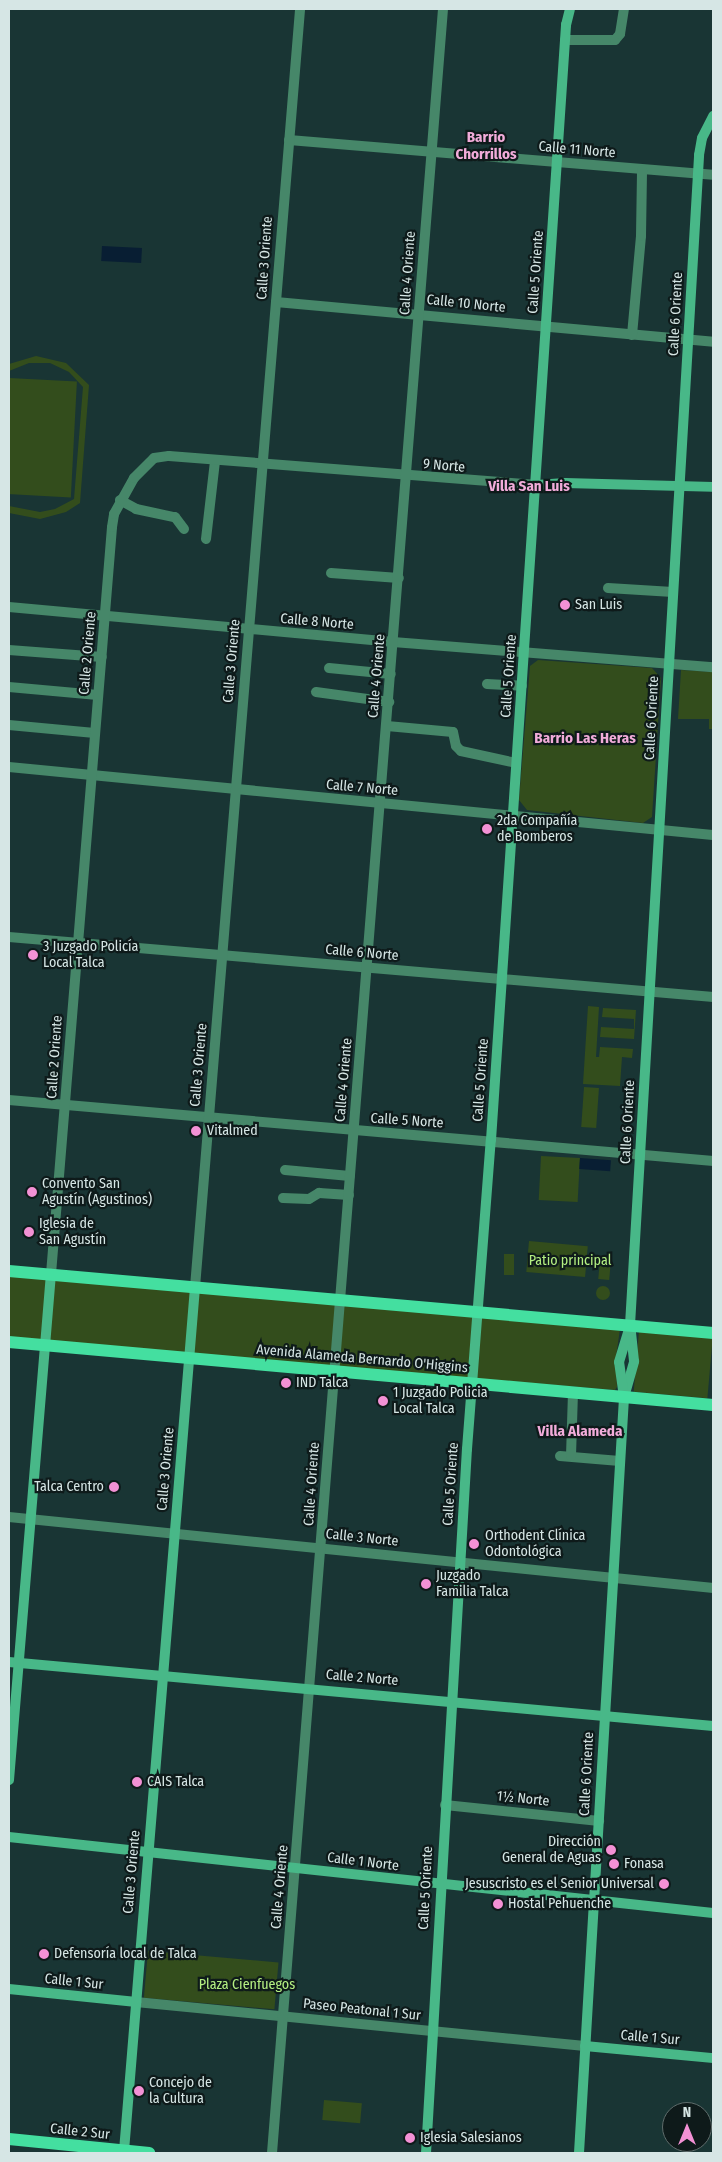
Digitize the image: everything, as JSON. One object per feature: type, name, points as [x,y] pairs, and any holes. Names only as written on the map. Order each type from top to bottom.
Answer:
[{"type":"main road","name":"Calle 5 Oriente","points":[[426,2153],[460,1561],[492,1140],[501,979],[565,40],[570,9]]},
{"type":"main road","name":"Calle 6 Oriente","points":[[579,2153],[624,1397],[619,1362],[630,1325],[698,174],[702,138],[713,116]]},
{"type":"main road","name":"9 Norte","points":[[536,485],[565,483],[713,487]]},
{"type":"main road","points":[[9,1271],[713,1332]]},
{"type":"main road","name":"Calle 2 Oriente","points":[[9,1780],[14,1662],[31,1519],[51,1274]]},
{"type":"main road","name":"Calle 3 Oriente","points":[[123,2152],[194,1287]]},
{"type":"main road","name":"Avenida Alameda Bernardo O'Higgins","points":[[9,1342],[713,1405]]},
{"type":"main road","name":"Calle 2 Norte","points":[[14,1662],[452,1700],[713,1726]]},
{"type":"main road","name":"Calle 1 Norte","points":[[9,1837],[713,1914]]},
{"type":"main road","name":"Calle 1 Sur","points":[[9,1988],[136,2002]]},
{"type":"main road","name":"Calle 1 Sur","points":[[585,2046],[713,2058]]},
{"type":"main road","name":"Calle 2 Sur","points":[[9,2140],[149,2153]]},
{"type":"street","name":"Calle 3 Oriente","points":[[194,1287],[300,9]]},
{"type":"street","name":"Calle 4 Oriente","points":[[272,2153],[394,642],[430,151],[443,9]]},
{"type":"street","points":[[565,40],[615,40],[620,34],[624,9]]},
{"type":"street","name":"Calle 11 Norte","points":[[289,140],[713,175]]},
{"type":"street","points":[[632,335],[641,236],[642,170]]},
{"type":"street","name":"Calle 10 Norte","points":[[276,302],[418,313],[713,342]]},
{"type":"street","name":"Calle 2 Oriente","points":[[51,1274],[112,528],[120,500],[134,478],[154,458],[262,464]]},
{"type":"street","points":[[206,539],[215,460]]},
{"type":"street","name":"9 Norte","points":[[262,464],[407,477],[536,485]]},
{"type":"street","points":[[120,500],[136,509],[175,517],[184,529]]},
{"type":"street","points":[[331,573],[399,578]]},
{"type":"street","points":[[608,588],[673,592]]},
{"type":"street","name":"Calle 8 Norte","points":[[9,607],[249,630],[713,667]]},
{"type":"street","points":[[9,650],[102,657]]},
{"type":"street","points":[[329,668],[391,674]]},
{"type":"street","points":[[487,684],[522,686]]},
{"type":"street","points":[[9,687],[98,695]]},
{"type":"street","points":[[316,692],[389,702]]},
{"type":"street","points":[[9,725],[95,733]]},
{"type":"street","points":[[387,726],[453,732],[456,746],[461,751],[516,763]]},
{"type":"street","name":"Calle 7 Norte","points":[[9,767],[713,834]]},
{"type":"street","name":"Calle 6 Norte","points":[[9,937],[713,997]]},
{"type":"street","name":"Calle 5 Norte","points":[[9,1100],[208,1119],[492,1140],[713,1161]]},
{"type":"street","points":[[284,1170],[350,1176]]},
{"type":"street","points":[[283,1198],[309,1199],[319,1193],[349,1195]]},
{"type":"street","points":[[571,1456],[573,1393]]},
{"type":"street","points":[[560,1456],[620,1461]]},
{"type":"street","name":"Calle 3 Norte","points":[[9,1516],[613,1576],[713,1588]]},
{"type":"street","name":"1½ Norte","points":[[445,1805],[598,1821]]},
{"type":"street","name":"Paseo Peatonal 1 Sur","points":[[136,2002],[585,2046]]},
{"type":"green space","points":[[36,356],[66,363],[89,385],[80,503],[66,512],[40,519],[9,513],[9,506],[40,512],[55,509],[74,499],[83,387],[69,372],[50,363],[29,363],[9,371],[9,364]]},
{"type":"green space","points":[[9,378],[77,382],[71,497],[9,494]]},
{"type":"green space","points":[[538,660],[652,668],[661,678],[652,817],[643,823],[527,810],[519,800],[530,666]]},
{"type":"green space","points":[[681,670],[713,672],[713,729],[709,729],[709,719],[678,719]]},
{"type":"green space","points":[[588,1006],[599,1007],[596,1057],[599,1057],[600,1047],[633,1049],[632,1058],[622,1057],[620,1086],[583,1084]]},
{"type":"green space","points":[[603,1008],[636,1010],[634,1039],[600,1037],[601,1027],[634,1029],[634,1019],[602,1017]]},
{"type":"green space","points":[[584,1087],[599,1088],[596,1128],[581,1127]]},
{"type":"green space","points":[[541,1156],[580,1158],[578,1202],[539,1200]]},
{"type":"green space","name":"Patio principal","points":[[529,1241],[588,1246],[585,1277],[526,1272]]},
{"type":"green space","points":[[504,1254],[514,1254],[514,1275],[504,1275]]},
{"type":"green space","points":[[600,1259],[611,1260],[609,1280],[598,1279]]},
{"type":"green space","points":[[9,1275],[620,1329],[616,1357],[617,1387],[615,1390],[9,1339]]},
{"type":"green space","points":[[600,1286],[606,1286],[610,1293],[606,1300],[600,1300],[596,1296],[596,1290]]},
{"type":"green space","points":[[639,1331],[713,1337],[707,1398],[634,1392]]},
{"type":"green space","name":"Plaza Cienfuegos","points":[[148,1951],[279,1962],[274,2009],[144,1998]]},
{"type":"green space","points":[[324,2100],[362,2103],[360,2123],[322,2120]]},
{"type":"water","points":[[102,246],[142,248],[141,263],[101,261]]},
{"type":"water","points":[[580,1158],[611,1160],[610,1171],[579,1169]]},
{"type":"place","name":"San Luis","points":[[565,605]]},
{"type":"place","name":"2da Compañía de Bomberos","points":[[487,829]]},
{"type":"place","name":"3 Juzgado Policía Local Talca","points":[[33,955]]},
{"type":"place","name":"Vitalmed","points":[[196,1131]]},
{"type":"place","name":"Convento San Agustín (Agustinos)","points":[[32,1192]]},
{"type":"place","name":"Iglesia de San Agustín","points":[[29,1232]]},
{"type":"place","name":"IND Talca","points":[[286,1383]]},
{"type":"place","name":"1 Juzgado Policia Local Talca","points":[[383,1401]]},
{"type":"place","name":"Talca Centro","points":[[114,1487]]},
{"type":"place","name":"Orthodent Clínica Odontológica","points":[[474,1544]]},
{"type":"place","name":"Juzgado Familia Talca","points":[[426,1584]]},
{"type":"place","name":"CAIS Talca","points":[[137,1782]]},
{"type":"place","name":"Dirección General de Aguas","points":[[611,1850]]},
{"type":"place","name":"Fonasa","points":[[614,1864]]},
{"type":"place","name":"Jesuscristo es el Senior Universal","points":[[664,1884]]},
{"type":"place","name":"Hostal Pehuenche","points":[[498,1904]]},
{"type":"place","name":"Defensoría local de Talca","points":[[44,1954]]},
{"type":"place","name":"Concejo de la Cultura","points":[[139,2091]]},
{"type":"place","name":"Iglesia Salesianos","points":[[410,2138]]},
{"type":"district","name":"Barrio Chorrillos","points":[[486,146]]},
{"type":"district","name":"Villa San Luis","points":[[529,487]]},
{"type":"district","name":"Barrio Las Heras","points":[[585,739]]},
{"type":"district","name":"Villa Alameda","points":[[580,1432]]}]
